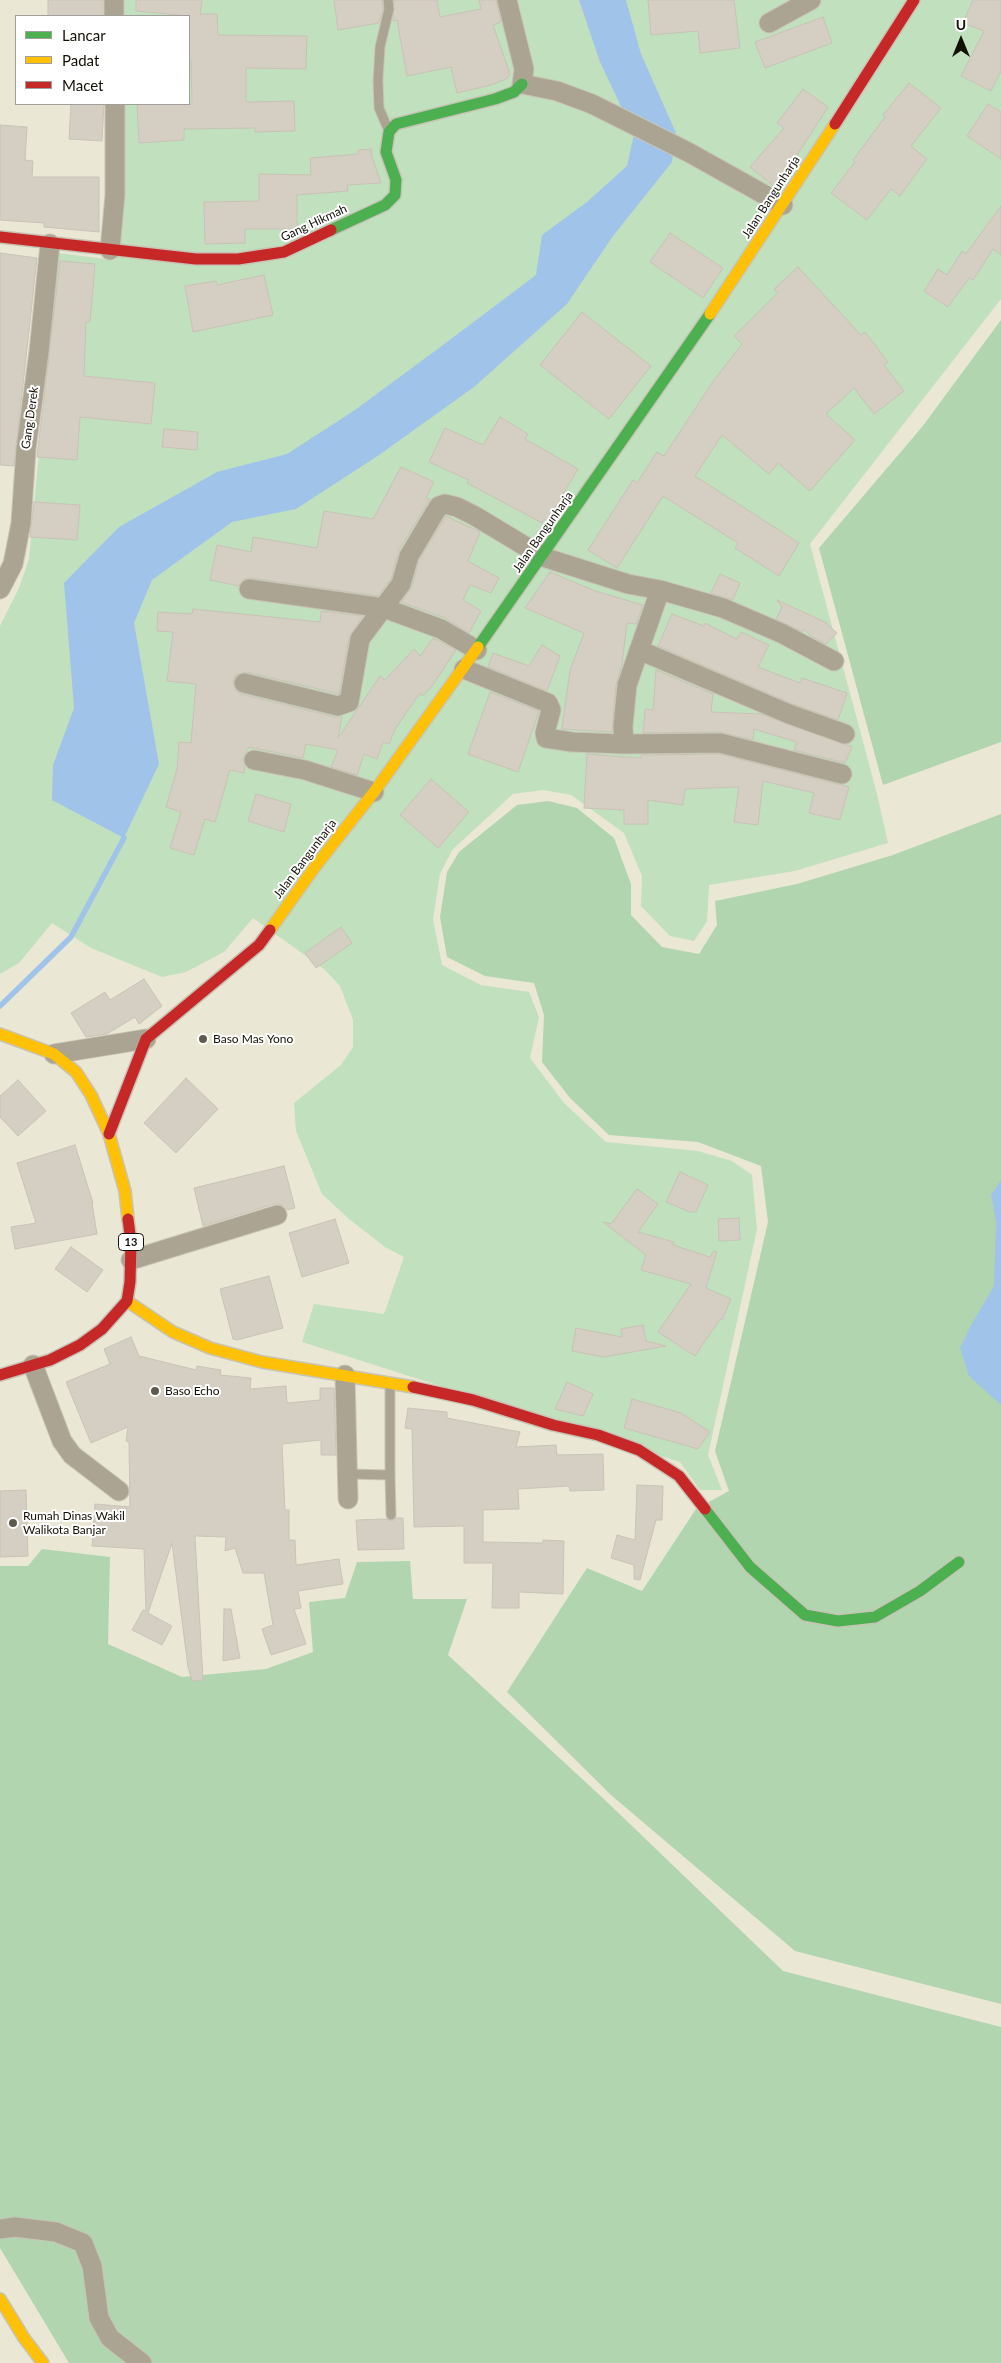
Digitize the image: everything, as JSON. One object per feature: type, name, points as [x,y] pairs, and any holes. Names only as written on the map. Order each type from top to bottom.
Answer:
[{"type":"main road","name":"Jalan Bangunharja","points":[[146,1039],[260,945],[314,868],[374,792],[543,558],[783,205],[914,0]]},
{"type":"main road","points":[[389,132],[396,124],[514,92],[522,84]]},
{"type":"main road","name":"Gang Hikmah","points":[[0,237],[196,259],[238,259],[284,252],[385,205],[395,195],[396,180],[386,152],[389,132]]},
{"type":"main road","name":"13","points":[[4,1036],[54,1054],[76,1072],[91,1095],[109,1134],[125,1191],[131,1242],[127,1301]]},
{"type":"main road","points":[[109,1134],[146,1039]]},
{"type":"main road","points":[[0,1375],[50,1360],[80,1345],[102,1330],[127,1301],[173,1332],[210,1348],[262,1362],[390,1382],[473,1400],[553,1424],[598,1435],[639,1450],[679,1476],[750,1567],[806,1615],[838,1621],[875,1617],[920,1591],[959,1562]]},
{"type":"main road","points":[[0,2299],[24,2338],[43,2363]]},
{"type":"street","points":[[114,0],[114,15]]},
{"type":"street","points":[[507,0],[524,69],[522,84],[558,91],[592,104],[688,152],[783,205]]},
{"type":"street","points":[[769,23],[811,0]]},
{"type":"street","points":[[110,250],[115,195],[115,105]]},
{"type":"street","name":"Gang Derek","points":[[0,588],[13,564],[21,523],[26,449],[39,352],[50,244]]},
{"type":"street","points":[[244,683],[338,706],[349,702],[360,639],[374,617],[384,608],[401,584],[409,556],[442,504],[449,504],[469,513],[543,558],[628,584],[660,590],[723,608],[781,633],[834,661]]},
{"type":"street","points":[[249,589],[384,608],[441,629],[477,650]]},
{"type":"street","points":[[624,744],[624,704],[627,685],[660,590]]},
{"type":"street","points":[[639,650],[781,711],[845,734]]},
{"type":"street","points":[[464,669],[548,703],[551,710],[545,733],[546,738],[572,742],[624,744],[720,743],[734,745],[842,774]]},
{"type":"street","points":[[254,760],[305,770],[374,792]]},
{"type":"street","points":[[54,1054],[146,1039]]},
{"type":"street","points":[[130,1260],[277,1215]]},
{"type":"street","points":[[33,1365],[62,1441],[72,1455],[119,1491]]},
{"type":"street","points":[[345,1375],[348,1500]]},
{"type":"street","points":[[0,2229],[15,2226],[56,2232],[83,2243],[92,2266],[99,2318],[110,2338],[142,2363]]},
{"type":"lane","points":[[388,0],[389,9],[380,47],[378,80],[380,108],[389,132]]},
{"type":"lane","points":[[390,1382],[391,1515]]},
{"type":"lane","points":[[347,1474],[390,1475]]},
{"type":"green space","points":[[124,0],[1001,0],[1001,299],[810,544],[877,794],[888,843],[795,871],[709,885],[707,921],[694,941],[670,936],[641,906],[642,876],[624,833],[571,795],[543,790],[513,794],[452,850],[440,874],[433,919],[442,965],[481,985],[529,992],[539,1017],[530,1058],[564,1103],[606,1142],[698,1151],[732,1161],[752,1175],[757,1229],[708,1455],[722,1490],[700,1490],[680,1462],[302,1342],[314,1304],[384,1314],[404,1257],[385,1247],[349,1219],[322,1194],[296,1131],[294,1103],[341,1065],[353,1047],[353,1020],[340,986],[324,969],[253,918],[224,952],[186,972],[162,977],[91,948],[52,923],[19,963],[0,974],[0,626],[19,588],[29,559],[58,253],[115,260],[124,105],[190,105],[190,15],[124,15]]},
{"type":"green space","points":[[1001,320],[1001,742],[883,785],[819,548],[922,427]]},
{"type":"green space","points":[[548,801],[577,808],[614,838],[631,884],[631,915],[662,947],[699,954],[717,925],[715,901],[797,884],[893,855],[1001,814],[1001,2004],[795,1951],[611,1795],[507,1692],[587,1568],[642,1591],[696,1509],[729,1491],[715,1451],[768,1222],[761,1166],[698,1142],[609,1135],[570,1098],[542,1062],[544,1015],[534,983],[485,976],[447,957],[440,917],[447,872],[459,852],[517,805]]},
{"type":"green space","points":[[42,1549],[110,1557],[108,1644],[182,1677],[266,1669],[313,1652],[309,1602],[345,1598],[357,1562],[410,1561],[413,1599],[467,1599],[448,1655],[606,1801],[783,1971],[1001,2027],[1001,2363],[69,2363],[0,2248],[0,1566],[28,1566]]},
{"type":"water","points":[[579,0],[626,0],[641,54],[676,133],[672,162],[613,236],[567,304],[474,387],[379,455],[296,509],[232,522],[152,580],[134,623],[159,764],[124,838],[52,800],[53,765],[74,708],[64,583],[119,527],[217,472],[287,454],[355,410],[443,345],[536,275],[542,235],[587,202],[627,166],[634,134],[600,62]]},
{"type":"water","points":[[1001,1180],[1001,1405],[969,1376],[960,1348],[994,1286],[996,1222],[991,1195]]},
{"type":"building","points":[[48,0],[103,0],[103,15],[48,15]]},
{"type":"building","points":[[136,0],[202,0],[200,14],[217,14],[218,35],[307,36],[306,69],[246,68],[246,102],[294,101],[295,131],[255,132],[255,128],[184,129],[184,140],[139,143],[137,105],[192,104],[190,15],[136,11]]},
{"type":"building","points":[[334,0],[382,0],[383,9],[379,23],[338,30]]},
{"type":"building","points":[[394,0],[437,0],[440,17],[481,9],[479,0],[496,0],[501,22],[493,25],[510,74],[506,79],[491,85],[457,93],[451,67],[407,76],[397,20],[393,21]]},
{"type":"building","points":[[648,0],[734,0],[740,48],[700,53],[698,31],[651,35]]},
{"type":"building","points":[[973,0],[1001,0],[1001,71],[991,91],[961,76],[984,31],[963,23]]},
{"type":"building","points":[[823,17],[832,43],[765,68],[755,42]]},
{"type":"building","points":[[909,83],[941,108],[911,146],[927,159],[900,196],[891,189],[867,220],[831,193],[855,162],[853,160],[885,117],[883,115]]},
{"type":"building","points":[[803,89],[828,107],[776,188],[750,167],[784,128],[777,123]]},
{"type":"building","points":[[988,104],[1001,112],[1001,159],[967,136]]},
{"type":"building","points":[[71,105],[104,105],[102,141],[69,139]]},
{"type":"building","points":[[0,125],[27,127],[25,160],[33,161],[32,177],[99,177],[99,232],[44,227],[44,223],[0,220]]},
{"type":"building","points":[[371,149],[381,183],[347,185],[348,191],[297,195],[297,229],[245,229],[245,243],[205,244],[204,202],[259,201],[259,174],[311,175],[310,158],[358,154],[358,150]]},
{"type":"building","points":[[1001,206],[1001,255],[993,249],[973,280],[969,278],[948,307],[924,291],[938,269],[947,275],[962,251],[966,254]]},
{"type":"building","points":[[670,233],[723,268],[703,298],[650,262]]},
{"type":"building","points":[[0,253],[37,258],[14,466],[0,465]]},
{"type":"building","points":[[60,261],[95,264],[90,322],[86,322],[84,376],[155,383],[151,424],[80,417],[77,460],[37,457]]},
{"type":"building","points":[[798,267],[861,335],[865,332],[888,362],[884,365],[904,391],[874,414],[854,388],[826,414],[855,440],[810,491],[778,463],[769,474],[722,435],[695,476],[799,543],[779,576],[735,548],[738,543],[663,496],[617,568],[588,550],[633,480],[637,483],[657,452],[664,456],[714,380],[742,344],[734,336],[778,293],[774,289]]},
{"type":"building","points":[[264,275],[273,315],[193,332],[185,286],[216,281],[217,285]]},
{"type":"building","points":[[582,312],[651,366],[609,419],[540,365]]},
{"type":"building","points":[[500,417],[528,434],[525,439],[578,469],[547,521],[544,519],[542,523],[467,483],[469,480],[429,462],[445,428],[483,445]]},
{"type":"building","points":[[164,429],[198,432],[197,450],[162,447]]},
{"type":"building","points":[[401,467],[434,482],[426,498],[430,499],[399,550],[391,579],[378,596],[251,578],[244,579],[239,586],[210,580],[217,545],[251,552],[253,537],[317,548],[324,511],[373,519]]},
{"type":"building","points":[[34,502],[80,505],[77,540],[30,537]]},
{"type":"building","points":[[446,516],[480,532],[468,561],[499,578],[491,593],[470,585],[463,600],[481,611],[469,633],[445,618],[401,602],[412,587],[419,560]]},
{"type":"building","points":[[550,572],[595,591],[643,605],[636,624],[627,623],[622,664],[616,684],[612,732],[562,729],[570,670],[584,633],[525,608]]},
{"type":"building","points":[[720,574],[740,583],[733,600],[711,593]]},
{"type":"building","points":[[777,600],[825,622],[837,633],[826,644],[812,637],[804,629],[803,632],[776,619],[782,607]]},
{"type":"building","points":[[193,609],[320,622],[321,611],[363,616],[349,637],[339,694],[247,672],[236,675],[233,681],[236,691],[241,694],[335,717],[342,717],[338,738],[380,676],[385,680],[414,649],[420,656],[433,638],[456,650],[430,689],[422,696],[420,693],[395,729],[389,744],[383,742],[377,759],[364,754],[357,775],[331,767],[338,750],[306,744],[303,758],[249,747],[243,757],[244,773],[230,770],[215,822],[205,819],[194,855],[170,848],[181,812],[166,807],[177,769],[179,742],[191,743],[196,684],[167,681],[173,632],[157,631],[158,612],[192,614]]},
{"type":"building","points":[[672,614],[704,626],[705,623],[737,639],[741,632],[769,645],[758,667],[800,683],[802,678],[847,693],[838,720],[793,704],[658,646]]},
{"type":"building","points":[[542,645],[560,656],[547,691],[488,667],[493,653],[529,666]]},
{"type":"building","points":[[656,670],[713,694],[711,712],[761,714],[852,747],[845,763],[794,750],[797,742],[754,729],[753,740],[720,732],[643,733],[645,709],[653,710]]},
{"type":"building","points":[[490,692],[539,711],[518,772],[468,754]]},
{"type":"building","points":[[587,754],[641,758],[641,755],[719,754],[849,787],[840,820],[809,813],[814,793],[763,781],[758,825],[734,822],[739,787],[685,789],[683,805],[648,800],[648,824],[624,824],[624,810],[584,808]]},
{"type":"building","points":[[431,779],[469,812],[438,848],[400,815]]},
{"type":"building","points":[[256,794],[291,804],[284,832],[248,821]]},
{"type":"building","points":[[341,927],[352,943],[316,968],[305,953]]},
{"type":"building","points":[[144,979],[162,1006],[139,1024],[135,1017],[107,1034],[86,1037],[71,1013],[105,992],[110,1000]]},
{"type":"building","points":[[186,1078],[218,1109],[176,1153],[144,1123]]},
{"type":"building","points":[[18,1080],[46,1111],[18,1136],[0,1117],[0,1096]]},
{"type":"building","points":[[75,1145],[93,1203],[97,1234],[15,1249],[11,1227],[36,1223],[17,1163]]},
{"type":"building","points":[[284,1166],[295,1208],[287,1210],[280,1204],[274,1204],[203,1226],[194,1188]]},
{"type":"building","points":[[680,1172],[708,1185],[696,1212],[690,1212],[666,1202]]},
{"type":"building","points":[[637,1189],[658,1204],[638,1232],[674,1242],[673,1245],[710,1257],[714,1251],[717,1252],[706,1288],[731,1299],[722,1320],[720,1319],[695,1356],[658,1332],[691,1284],[641,1270],[646,1255],[603,1222],[611,1224]]},
{"type":"building","points":[[739,1218],[740,1240],[719,1241],[718,1219]]},
{"type":"building","points":[[335,1219],[349,1263],[302,1277],[289,1233]]},
{"type":"building","points":[[71,1247],[103,1270],[87,1292],[55,1269]]},
{"type":"building","points":[[269,1276],[283,1328],[237,1340],[233,1339],[220,1289]]},
{"type":"building","points":[[643,1325],[646,1341],[666,1346],[604,1357],[572,1351],[576,1328],[622,1337],[621,1329]]},
{"type":"building","points":[[131,1337],[139,1356],[196,1370],[197,1366],[221,1370],[220,1375],[251,1378],[250,1389],[286,1386],[287,1403],[320,1400],[320,1388],[334,1388],[336,1455],[321,1455],[321,1440],[282,1444],[285,1510],[289,1510],[289,1540],[295,1540],[296,1565],[339,1559],[343,1584],[298,1591],[301,1608],[294,1609],[306,1644],[271,1655],[262,1629],[273,1625],[264,1573],[243,1573],[235,1548],[225,1551],[226,1537],[195,1536],[203,1680],[192,1681],[188,1667],[172,1543],[148,1613],[172,1626],[162,1645],[132,1630],[143,1610],[146,1611],[144,1549],[92,1546],[95,1504],[130,1507],[129,1442],[126,1441],[128,1427],[91,1443],[66,1382],[110,1364],[104,1349]]},
{"type":"building","points":[[567,1382],[593,1394],[583,1416],[555,1409]]},
{"type":"building","points":[[632,1399],[681,1413],[710,1432],[698,1449],[624,1428]]},
{"type":"building","points":[[408,1408],[447,1412],[447,1418],[520,1432],[516,1447],[556,1445],[557,1455],[603,1454],[604,1490],[570,1491],[569,1486],[518,1489],[519,1509],[483,1510],[483,1542],[543,1543],[543,1540],[564,1541],[563,1594],[519,1592],[519,1608],[492,1608],[493,1563],[464,1563],[464,1526],[414,1527],[412,1429],[405,1428]]},
{"type":"building","points":[[637,1485],[663,1486],[662,1520],[656,1520],[640,1580],[634,1579],[634,1565],[611,1558],[617,1535],[635,1540]]},
{"type":"building","name":"Rumah Dinas Wakil Walikota Banjar","points":[[26,1490],[28,1556],[0,1557],[0,1491]]},
{"type":"building","points":[[396,1518],[403,1518],[404,1549],[358,1550],[356,1520],[386,1519],[392,1521]]},
{"type":"building","points":[[224,1609],[231,1609],[240,1658],[223,1661]]},
{"type":"waterway","points":[[0,1006],[71,937],[124,838]]},
{"type":"traffic: fast","points":[[331,230],[385,205],[395,195],[396,180],[386,152],[389,132],[396,124],[495,99],[514,92],[522,84]]},
{"type":"traffic: fast","points":[[478,647],[710,314]]},
{"type":"traffic: fast","points":[[705,1509],[750,1567],[805,1615],[838,1621],[875,1617],[920,1591],[959,1562]]},
{"type":"traffic: slow","points":[[710,314],[835,124]]},
{"type":"traffic: slow","points":[[270,930],[314,868],[374,792],[478,647]]},
{"type":"traffic: slow","points":[[0,1034],[54,1054],[76,1072],[91,1095],[109,1134],[125,1191],[128,1219]]},
{"type":"traffic: slow","points":[[127,1301],[173,1332],[210,1348],[262,1362],[413,1387]]},
{"type":"traffic: slow","points":[[0,2299],[24,2338],[43,2363]]},
{"type":"traffic: jam","points":[[835,124],[914,0]]},
{"type":"traffic: jam","points":[[0,237],[196,259],[238,259],[284,252],[331,230]]},
{"type":"traffic: jam","points":[[109,1134],[146,1039],[259,945],[270,930]]},
{"type":"traffic: jam","points":[[0,1375],[50,1360],[80,1345],[102,1329],[127,1301],[130,1282],[131,1242],[128,1219]]},
{"type":"traffic: jam","points":[[413,1387],[473,1400],[553,1425],[598,1435],[639,1450],[679,1476],[705,1509]]},
{"type":"place","name":"Baso Mas Yono","points":[[203,1039]]},
{"type":"place","name":"Baso Echo","points":[[155,1391]]},
{"type":"place","name":"Rumah Dinas Wakil Walikota Banjar","points":[[13,1523]]}]
